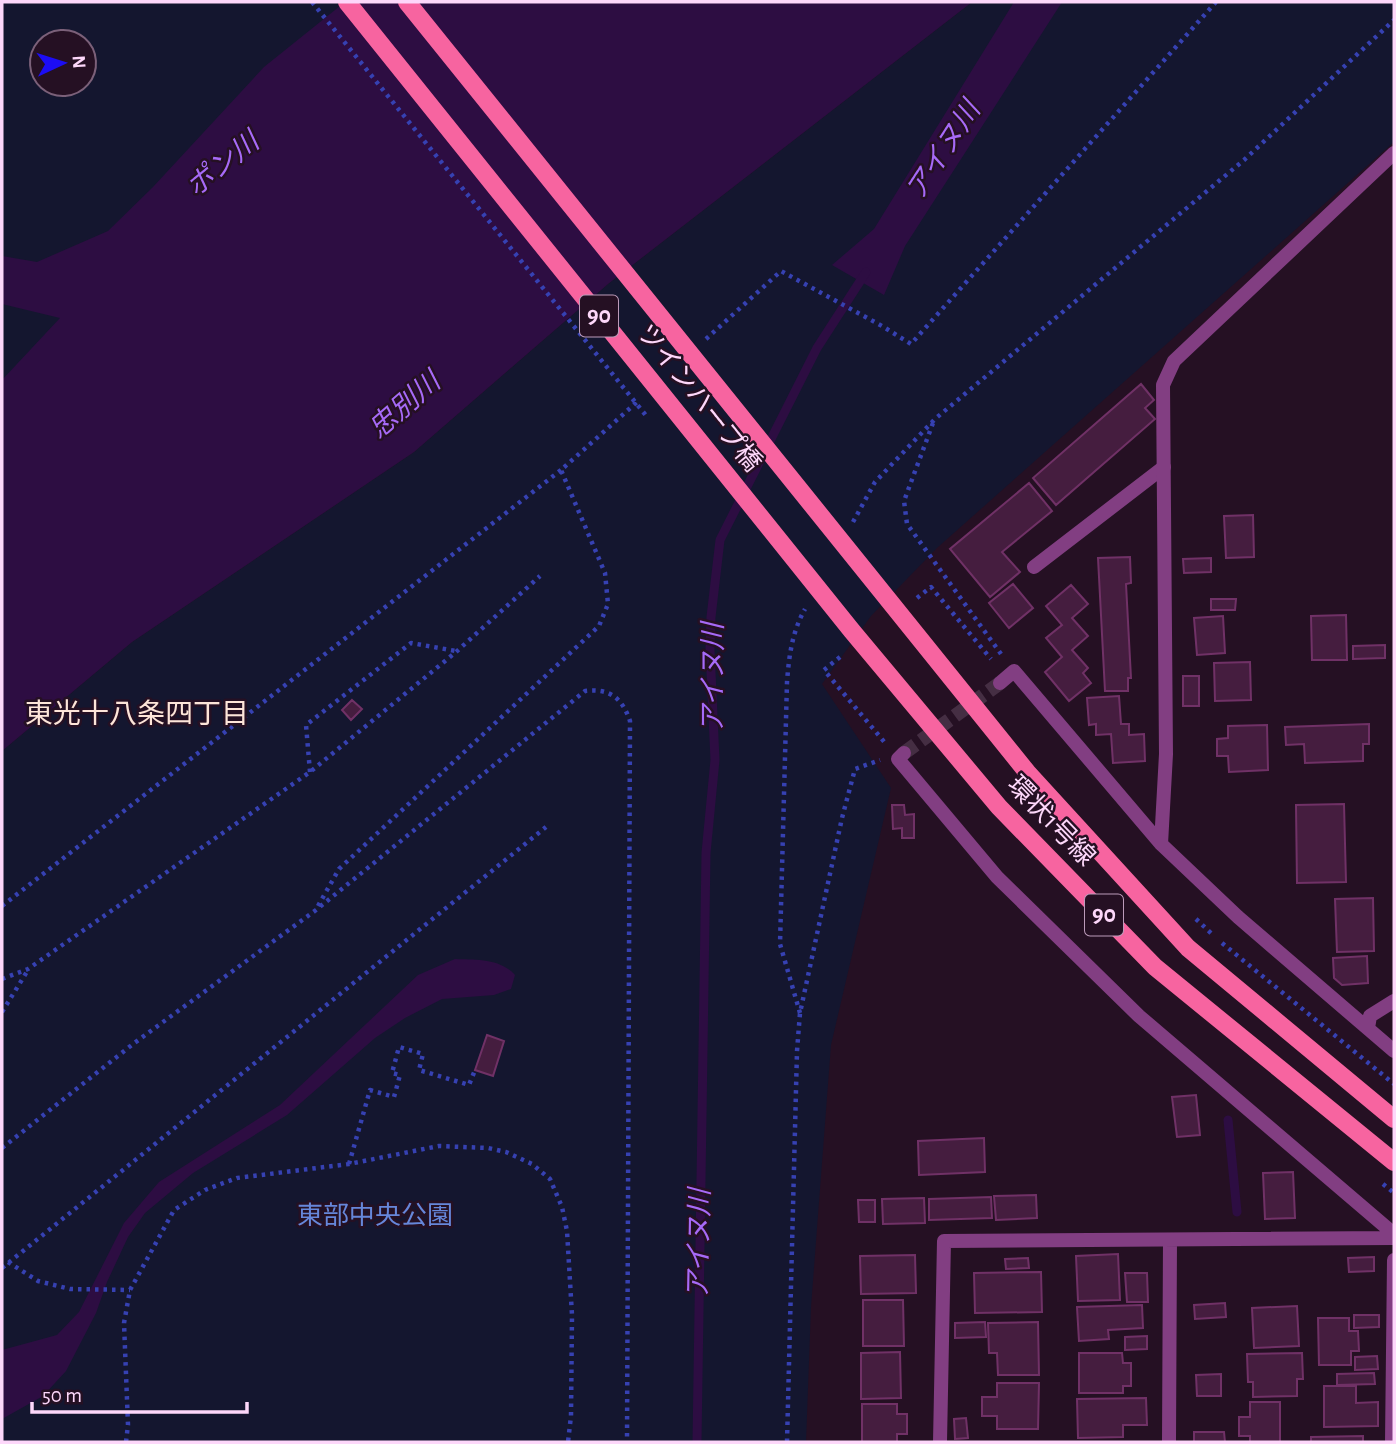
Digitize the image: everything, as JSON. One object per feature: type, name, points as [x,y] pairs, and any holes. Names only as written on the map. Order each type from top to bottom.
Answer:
[{"type":"main road","name":"ツインハープ橋","points":[[347,2],[852,631]]},
{"type":"main road","name":"ツインハープ橋","points":[[407,2],[889,603]]},
{"type":"main road","name":"環状1号線","points":[[889,603],[1027,772],[1188,948],[1394,1119]]},
{"type":"main road","name":"環状1号線","points":[[852,631],[999,807],[1155,967],[1394,1162]]},
{"type":"street","points":[[1161,844],[1166,754],[1163,385],[1174,361],[1394,153]]},
{"type":"street","points":[[1034,566],[1164,467]]},
{"type":"street","points":[[1000,683],[1014,671],[1161,844],[1238,917],[1394,1051]]},
{"type":"street","points":[[901,756],[997,877],[1139,1016],[1394,1236]]},
{"type":"street","points":[[1368,1028],[1370,1016],[1394,1001]]},
{"type":"street","points":[[940,1442],[944,1241],[1394,1236]]},
{"type":"street","points":[[1168,1442],[1170,1240]]},
{"type":"street","points":[[1392,1442],[1394,1260]]},
{"type":"path","points":[[312,2],[648,418]]},
{"type":"path","points":[[701,344],[781,271],[911,344],[1216,2]]},
{"type":"path","points":[[849,529],[875,482],[935,419],[1244,160],[1394,20]]},
{"type":"path","points":[[2,906],[561,470],[641,398]]},
{"type":"path","points":[[935,419],[904,502],[907,524],[1014,671]]},
{"type":"path","points":[[316,909],[339,869],[599,626],[608,604],[605,573],[561,470]]},
{"type":"path","points":[[2,979],[28,969],[310,772],[456,652],[540,576]]},
{"type":"path","points":[[917,598],[931,587],[991,659]]},
{"type":"path","points":[[800,1013],[780,944],[789,650],[798,622],[811,599]]},
{"type":"path","points":[[800,607],[808,617]]},
{"type":"path","points":[[310,772],[306,725],[411,643],[456,652]]},
{"type":"path","points":[[840,657],[824,670],[887,746]]},
{"type":"path","points":[[2,1148],[133,1044],[316,909],[585,691],[600,690],[614,695],[625,707],[630,721],[627,1442]]},
{"type":"path","points":[[787,1442],[800,1013],[855,769]]},
{"type":"path","points":[[2,1268],[546,827]]},
{"type":"path","points":[[2,1012],[28,969]]},
{"type":"path","points":[[349,1164],[370,1090],[394,1097],[400,1076],[392,1073],[399,1047],[424,1054],[419,1070],[469,1085],[475,1070]]},
{"type":"path","points":[[126,1442],[128,1425],[124,1323],[130,1290],[174,1210],[205,1190],[237,1178],[349,1164],[439,1146],[488,1148],[506,1152],[531,1164],[550,1179],[562,1207],[567,1231],[572,1315],[571,1416],[568,1442]]},
{"type":"path","points":[[8,1262],[38,1281],[80,1289],[130,1290]]},
{"type":"green space","points":[[2,2],[377,2],[2,478]]},
{"type":"green space","name":"東部中央公園","points":[[972,2],[1394,2],[1394,142],[937,548],[871,616],[822,684],[891,788],[831,1045],[811,1307],[806,1442],[2,1442],[2,751],[132,642],[414,452],[608,284]]},
{"type":"water","points":[[345,2],[972,2],[608,284],[414,452],[132,642],[2,751],[2,380],[60,318],[2,304],[2,256],[37,262],[108,231],[153,187],[264,67]]},
{"type":"water","points":[[1014,2],[1062,2],[905,246],[884,295],[832,265],[874,229]]},
{"type":"water","points":[[455,959],[502,965],[515,975],[511,989],[494,995],[442,999],[405,1018],[375,1038],[287,1115],[193,1173],[145,1213],[128,1237],[96,1313],[66,1371],[43,1396],[2,1419],[2,1350],[57,1335],[79,1312],[124,1223],[159,1182],[280,1105],[418,975]]},
{"type":"building","points":[[1141,384],[1154,400],[1145,408],[1155,419],[1056,505],[1033,478]]},
{"type":"building","points":[[1029,483],[1052,511],[1002,552],[1020,572],[990,597],[950,549]]},
{"type":"building","points":[[1253,515],[1254,557],[1226,558],[1224,516]]},
{"type":"building","points":[[1130,557],[1131,583],[1126,584],[1131,678],[1128,678],[1128,691],[1105,691],[1098,558]]},
{"type":"building","points":[[1211,558],[1211,572],[1184,573],[1183,559]]},
{"type":"building","points":[[1013,584],[1033,608],[1009,628],[989,603]]},
{"type":"building","points":[[1071,585],[1088,604],[1072,618],[1088,636],[1072,650],[1088,668],[1083,673],[1091,683],[1069,701],[1045,672],[1062,657],[1046,638],[1062,625],[1046,606]]},
{"type":"building","points":[[1211,599],[1236,599],[1235,610],[1211,610]]},
{"type":"building","points":[[1346,615],[1347,660],[1312,660],[1311,616]]},
{"type":"building","points":[[1223,616],[1225,653],[1197,655],[1194,618]]},
{"type":"building","points":[[1385,645],[1385,658],[1353,659],[1353,646]]},
{"type":"building","points":[[1250,662],[1251,700],[1215,701],[1214,663]]},
{"type":"building","points":[[1183,676],[1199,676],[1199,706],[1183,706]]},
{"type":"building","points":[[1119,696],[1121,724],[1129,724],[1129,735],[1144,734],[1145,761],[1113,763],[1111,734],[1096,735],[1096,724],[1089,725],[1087,698]]},
{"type":"building","points":[[352,700],[362,709],[351,720],[342,710]]},
{"type":"building","points":[[1369,724],[1369,744],[1363,744],[1363,761],[1305,763],[1304,744],[1286,745],[1285,727]]},
{"type":"building","points":[[1267,725],[1268,770],[1229,772],[1228,756],[1217,756],[1217,739],[1228,738],[1228,726]]},
{"type":"building","points":[[1344,804],[1346,882],[1297,883],[1296,805]]},
{"type":"building","points":[[892,805],[904,805],[905,815],[914,814],[914,838],[902,838],[902,828],[893,829]]},
{"type":"building","points":[[1373,898],[1374,951],[1337,952],[1335,899]]},
{"type":"building","points":[[1367,956],[1368,983],[1342,985],[1334,978],[1333,958]]},
{"type":"building","points":[[487,1035],[504,1041],[493,1076],[475,1070]]},
{"type":"building","points":[[1196,1095],[1200,1135],[1177,1137],[1172,1097]]},
{"type":"building","points":[[984,1138],[985,1172],[919,1175],[918,1141]]},
{"type":"building","points":[[1293,1172],[1295,1218],[1265,1219],[1263,1173]]},
{"type":"building","points":[[1036,1195],[1037,1218],[996,1220],[994,1196]]},
{"type":"building","points":[[991,1197],[992,1218],[929,1220],[929,1199]]},
{"type":"building","points":[[924,1198],[925,1223],[883,1224],[882,1199]]},
{"type":"building","points":[[858,1200],[875,1200],[875,1222],[859,1222]]},
{"type":"building","points":[[1118,1254],[1120,1300],[1078,1301],[1076,1256]]},
{"type":"building","points":[[915,1255],[916,1293],[861,1294],[860,1256]]},
{"type":"building","points":[[1374,1257],[1374,1271],[1349,1272],[1348,1258]]},
{"type":"building","points":[[1028,1258],[1029,1268],[1006,1269],[1005,1259]]},
{"type":"building","points":[[1041,1272],[1042,1312],[975,1313],[974,1273]]},
{"type":"building","points":[[1125,1273],[1147,1273],[1148,1302],[1127,1302]]},
{"type":"building","points":[[863,1300],[903,1300],[904,1346],[863,1346]]},
{"type":"building","points":[[1225,1303],[1226,1317],[1195,1319],[1194,1305]]},
{"type":"building","points":[[1142,1305],[1143,1328],[1108,1330],[1109,1339],[1079,1341],[1077,1307]]},
{"type":"building","points":[[1297,1306],[1299,1346],[1254,1348],[1252,1308]]},
{"type":"building","points":[[1354,1315],[1379,1315],[1379,1327],[1354,1328]]},
{"type":"building","points":[[1318,1318],[1349,1318],[1349,1331],[1358,1331],[1359,1351],[1351,1351],[1351,1365],[1319,1365]]},
{"type":"building","points":[[985,1322],[986,1337],[955,1338],[955,1323]]},
{"type":"building","points":[[1038,1322],[1039,1375],[998,1375],[997,1353],[989,1353],[988,1323]]},
{"type":"building","points":[[1147,1336],[1147,1349],[1125,1350],[1125,1337]]},
{"type":"building","points":[[900,1352],[901,1398],[861,1399],[861,1353]]},
{"type":"building","points":[[1079,1353],[1122,1353],[1123,1363],[1131,1363],[1131,1386],[1123,1386],[1123,1393],[1079,1393]]},
{"type":"building","points":[[1302,1353],[1303,1379],[1297,1379],[1297,1396],[1253,1397],[1253,1382],[1248,1382],[1247,1354]]},
{"type":"building","points":[[1377,1356],[1378,1369],[1355,1370],[1355,1357]]},
{"type":"building","points":[[1374,1373],[1375,1384],[1337,1385],[1337,1374]]},
{"type":"building","points":[[1221,1374],[1221,1396],[1197,1396],[1196,1375]]},
{"type":"building","points":[[997,1383],[1039,1383],[1038,1429],[997,1429],[997,1416],[982,1416],[982,1397],[997,1397]]},
{"type":"building","points":[[1324,1386],[1356,1386],[1356,1403],[1378,1402],[1378,1426],[1324,1427]]},
{"type":"building","points":[[1146,1398],[1147,1425],[1123,1425],[1123,1437],[1078,1438],[1077,1399]]},
{"type":"building","points":[[1250,1402],[1280,1402],[1280,1442],[1250,1442],[1250,1436],[1239,1436],[1239,1417],[1250,1417]]},
{"type":"building","points":[[862,1404],[897,1404],[897,1414],[907,1414],[907,1434],[897,1434],[897,1442],[862,1442]]},
{"type":"building","points":[[966,1418],[968,1438],[955,1439],[954,1419]]},
{"type":"building","points":[[1194,1432],[1224,1432],[1225,1442],[1194,1442]]},
{"type":"building","points":[[1363,1436],[1363,1442],[1311,1442],[1311,1437]]},
{"type":"waterway","name":"アイヌ川","points":[[697,1442],[706,853],[715,760],[710,650],[720,540],[817,348],[866,272]]},
{"type":"waterway","points":[[1228,1120],[1237,1212]]},
{"type":"tunnel","points":[[904,753],[1000,683]]},
{"type":"district","name":"東光十八条四丁目","points":[[137,715]]},
{"type":"water label","name":"ポン川","points":[[223,165]]},
{"type":"water label","name":"忠別川","points":[[405,406]]}]
